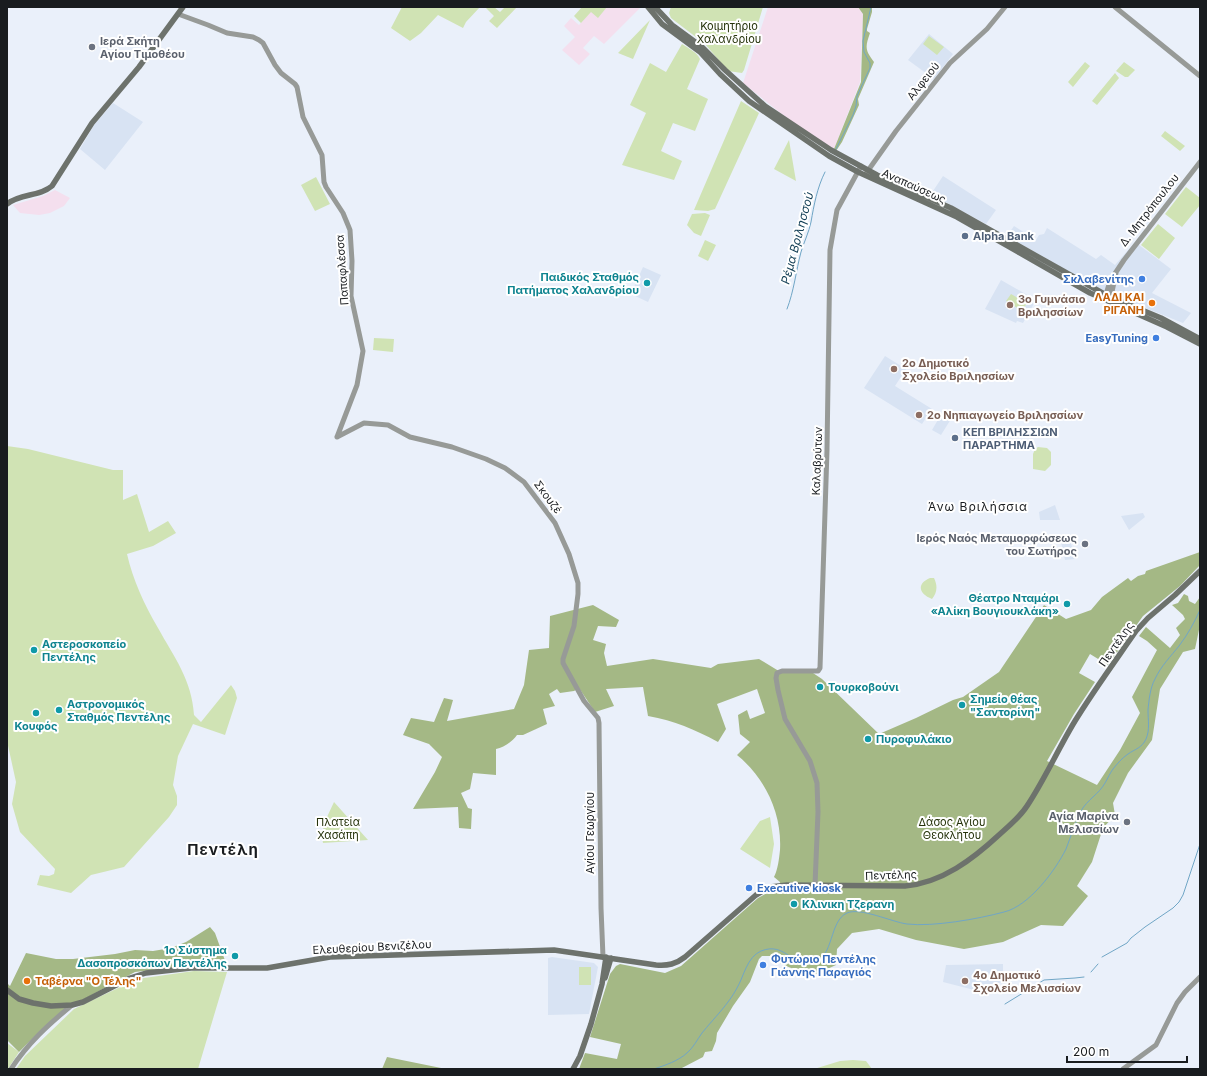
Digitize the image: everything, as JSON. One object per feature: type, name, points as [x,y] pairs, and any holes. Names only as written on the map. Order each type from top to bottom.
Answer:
[{"type":"main road","points":[[7,204],[18,197],[44,191],[52,186],[87,130],[139,67],[184,7]]},
{"type":"main road","name":"Αναπαύσεως","points":[[648,7],[662,24],[700,52],[720,74],[753,104],[823,152],[962,220],[1108,299],[1200,344]]},
{"type":"main road","name":"Αναπαύσεως","points":[[655,7],[672,26],[702,47],[739,84],[796,126],[863,171]]},
{"type":"main road","name":"Αναπαύσεως","points":[[1108,299],[1161,318],[1200,339]]},
{"type":"main road","name":"Πεντέλης","points":[[607,957],[660,966],[674,964],[685,958],[753,897],[761,891],[776,885],[901,886],[919,884],[941,876],[979,853],[1026,807],[1075,720],[1136,631],[1148,618],[1200,571]]},
{"type":"main road","name":"Ελευθερίου Βενιζέλου","points":[[7,990],[15,996],[29,1002],[50,1006],[72,1005],[83,1002],[136,976],[150,972],[184,969],[267,968],[330,956],[547,950],[607,957]]},
{"type":"main road","points":[[573,1069],[584,1046],[602,984],[607,957]]},
{"type":"street","name":"Αλφειού","points":[[830,250],[837,210],[851,186],[958,54],[987,29],[1005,7]]},
{"type":"street","points":[[1115,7],[1200,76]]},
{"type":"street","name":"Παπαφλέσσα","points":[[178,14],[228,33],[253,37],[262,43],[271,60],[297,87],[303,117],[322,155],[324,182],[349,226],[352,261],[351,296],[363,351],[357,385],[337,437]]},
{"type":"street","name":"Δ. Μητρόπουλου","points":[[1108,299],[1110,282],[1124,260],[1200,162]]},
{"type":"street","name":"Καλαβρύτων","points":[[815,885],[818,812],[817,783],[813,768],[806,754],[785,719],[776,677],[777,672],[818,671],[820,668],[827,450],[830,250]]},
{"type":"street","name":"Σκουζέ","points":[[337,437],[362,424],[388,426],[407,436],[452,447],[486,458],[505,468],[524,482],[555,523],[571,558],[578,583],[578,594],[574,626],[563,659],[564,666],[592,713]]},
{"type":"street","name":"Αγίου Γεωργίου","points":[[592,713],[598,718],[600,725],[601,908],[607,957]]},
{"type":"street","points":[[1123,1069],[1156,1045],[1177,1003],[1185,992],[1200,977]]},
{"type":"street","points":[[11,1069],[21,1054],[41,1031],[72,1005]]},
{"type":"shaded area","points":[[607,7],[641,7],[604,44],[594,36],[583,48],[590,54],[579,65],[562,50],[575,37],[564,26],[571,18],[579,25],[591,11],[598,17]]},
{"type":"shaded area","points":[[768,7],[858,7],[863,14],[860,82],[834,149],[798,127],[743,83]]},
{"type":"shaded area","points":[[929,34],[953,54],[934,79],[908,60]]},
{"type":"shaded area","points":[[113,103],[143,122],[105,170],[80,149],[94,125]]},
{"type":"shaded area","points":[[943,176],[996,210],[986,224],[931,194]]},
{"type":"shaded area","points":[[55,190],[70,198],[64,206],[50,213],[39,215],[20,213],[13,205],[43,196]]},
{"type":"shaded area","points":[[1014,226],[1036,240],[1039,235],[1044,234],[1047,228],[1096,259],[1101,255],[1115,265],[1135,242],[1171,269],[1152,293],[1191,313],[1183,323],[1103,291],[1007,236]]},
{"type":"shaded area","points":[[643,267],[661,275],[648,302],[631,294]]},
{"type":"shaded area","name":"3ο Γυμνάσιο Βριλησσίων","points":[[1001,280],[1036,300],[1023,323],[1017,321],[1016,323],[985,309]]},
{"type":"shaded area","points":[[885,356],[906,369],[895,386],[932,409],[922,424],[864,388]]},
{"type":"shaded area","points":[[942,413],[951,419],[941,435],[932,430]]},
{"type":"shaded area","points":[[1055,505],[1060,520],[1040,520],[1039,512]]},
{"type":"shaded area","points":[[1143,513],[1145,517],[1129,530],[1121,516]]},
{"type":"shaded area","points":[[1069,538],[1076,558],[1065,560],[1061,542]]},
{"type":"shaded area","points":[[552,957],[594,963],[598,967],[589,1014],[548,1015],[548,958]]},
{"type":"shaded area","points":[[1003,964],[1003,981],[995,985],[988,985],[990,990],[985,992],[985,989],[982,989],[982,992],[943,982],[946,965]]},
{"type":"green space","points":[[402,7],[480,7],[466,22],[463,28],[438,15],[421,33],[410,41],[391,28]]},
{"type":"green space","points":[[485,7],[494,7],[500,12],[505,7],[517,7],[497,28],[489,21],[494,16]]},
{"type":"green space","points":[[582,7],[607,7],[598,18],[591,12],[581,23],[574,16]]},
{"type":"green space","name":"Κοιμητήριο Χαλανδρίου","points":[[671,7],[763,7],[742,73],[728,71],[705,44],[671,18],[669,13]]},
{"type":"green space","points":[[858,7],[872,7],[867,29],[870,33],[867,42],[867,51],[874,62],[858,99],[859,105],[842,142],[836,151],[834,149],[861,82],[863,14]]},
{"type":"green space","points":[[650,20],[633,59],[618,53]]},
{"type":"green space","points":[[929,36],[944,47],[937,55],[923,44]]},
{"type":"green space","points":[[682,44],[695,52],[700,59],[687,89],[708,99],[695,131],[673,123],[661,151],[682,161],[674,180],[622,165],[646,113],[630,105],[650,63],[666,72]]},
{"type":"green space","points":[[1085,62],[1090,66],[1073,87],[1068,82]]},
{"type":"green space","points":[[1124,62],[1135,70],[1128,77],[1125,77],[1116,71]]},
{"type":"green space","points":[[1115,73],[1119,78],[1097,105],[1092,101]]},
{"type":"green space","points":[[741,101],[759,113],[715,209],[708,211],[694,210]]},
{"type":"green space","points":[[1165,131],[1185,146],[1180,151],[1161,136]]},
{"type":"green space","points":[[789,140],[796,181],[774,169]]},
{"type":"green space","points":[[316,177],[330,204],[315,211],[301,185]]},
{"type":"green space","points":[[1186,187],[1200,198],[1200,205],[1182,227],[1165,214]]},
{"type":"green space","points":[[705,213],[710,215],[701,236],[694,233],[687,225],[692,214]]},
{"type":"green space","points":[[1158,224],[1175,238],[1159,259],[1141,245]]},
{"type":"green space","points":[[705,240],[716,245],[708,261],[698,256]]},
{"type":"green space","points":[[1011,294],[1027,303],[1022,311],[1006,301]]},
{"type":"green space","points":[[374,338],[394,339],[393,352],[373,350]]},
{"type":"green space","points":[[7,446],[28,449],[113,470],[123,470],[123,500],[137,494],[149,532],[168,521],[176,533],[153,546],[127,554],[132,573],[144,601],[186,680],[193,702],[194,715],[201,722],[231,685],[237,698],[225,735],[193,724],[178,756],[173,785],[177,796],[177,805],[169,817],[124,867],[91,875],[71,893],[37,885],[40,875],[49,876],[54,874],[55,869],[20,832],[12,804],[16,782],[7,741]]},
{"type":"green space","points":[[1038,447],[1047,448],[1051,452],[1051,465],[1045,471],[1033,469],[1033,454],[1035,449]]},
{"type":"green space","name":"Δάσος Αγίου Θεοκλήτου","points":[[1200,552],[1200,565],[1180,586],[1143,616],[1108,665],[1090,654],[1079,673],[1095,682],[1074,714],[1047,761],[1097,785],[1120,750],[1140,713],[1132,697],[1157,650],[1139,636],[1146,627],[1170,648],[1180,635],[1176,628],[1185,619],[1183,615],[1172,605],[1178,603],[1184,594],[1188,596],[1189,601],[1195,604],[1200,597],[1200,625],[1195,649],[1183,652],[1160,689],[1152,740],[1128,773],[1113,803],[1115,815],[1103,828],[1092,862],[1077,886],[1088,896],[1063,926],[1041,925],[1003,942],[964,949],[916,940],[879,929],[852,933],[837,949],[836,965],[814,975],[785,966],[770,956],[762,956],[759,959],[750,982],[733,1006],[717,1033],[712,1051],[705,1052],[703,1057],[680,1069],[579,1069],[585,1053],[617,1059],[621,1044],[590,1037],[610,974],[616,966],[620,964],[665,973],[681,966],[758,898],[769,892],[779,891],[780,882],[774,877],[780,850],[780,836],[775,810],[770,797],[756,774],[737,755],[750,742],[740,734],[738,715],[747,710],[750,719],[765,713],[757,689],[717,704],[726,729],[718,742],[684,726],[667,720],[648,716],[643,687],[606,689],[614,706],[595,712],[579,688],[574,691],[560,693],[557,689],[549,694],[555,706],[543,709],[547,724],[523,735],[517,735],[508,744],[496,749],[496,775],[473,773],[470,789],[461,793],[468,808],[472,809],[471,829],[459,828],[458,807],[413,809],[442,757],[429,744],[403,735],[411,718],[434,722],[444,698],[453,700],[447,721],[514,709],[524,685],[529,650],[549,648],[550,616],[593,605],[619,620],[616,627],[598,626],[593,640],[606,644],[604,653],[607,666],[653,659],[711,668],[718,664],[759,659],[782,673],[813,673],[822,679],[879,734],[953,700],[963,697],[999,672],[1044,605],[1066,619],[1091,610],[1102,597],[1128,578],[1131,581],[1138,576],[1145,574],[1146,571]]},
{"type":"green space","points":[[930,578],[934,578],[936,587],[936,592],[932,599],[924,594],[921,589],[923,583]]},
{"type":"green space","name":"Πλατεία Χασάπη","points":[[334,802],[368,840],[323,843],[322,838],[324,827]]},
{"type":"green space","points":[[770,817],[774,844],[770,868],[740,849],[760,821]]},
{"type":"green space","points":[[210,927],[215,933],[227,966],[195,965],[135,972],[84,999],[44,1027],[19,1052],[7,1040],[7,983],[10,986],[26,953],[56,959],[73,959],[135,950],[153,951],[171,948],[186,942]]},
{"type":"green space","points":[[579,967],[591,967],[591,985],[579,985]]},
{"type":"green space","points":[[194,971],[227,972],[198,1069],[16,1069],[25,1056],[74,1009],[137,979]]},
{"type":"green space","points":[[7,1043],[19,1052],[8,1069],[7,1069]]},
{"type":"green space","points":[[387,1057],[446,1069],[382,1069]]},
{"type":"green space","points":[[840,1061],[866,1061],[872,1069],[814,1069]]},
{"type":"waterway","name":"Ρέμα Βριλησσού","points":[[836,149],[853,115],[857,96],[870,68],[870,63],[864,52],[863,41],[871,7]]},
{"type":"waterway","name":"Ρέμα Βριλησσού","points":[[787,309],[801,252],[810,226],[818,190],[825,172]]},
{"type":"waterway","points":[[654,1069],[676,1061],[689,1051],[729,1000],[737,988],[749,962],[761,951],[777,949],[800,962],[814,962],[820,959],[825,953],[837,923],[841,917],[847,913],[868,913],[901,923],[918,925],[969,920],[1004,912],[1023,903],[1048,877],[1061,858],[1081,811],[1086,804],[1102,787],[1120,761],[1140,746],[1146,739],[1148,732],[1148,706],[1153,683],[1163,665],[1185,637],[1200,610]]},
{"type":"waterway","points":[[1102,957],[1127,943],[1131,938],[1179,902],[1183,895],[1200,844]]},
{"type":"waterway","points":[[1091,972],[1098,964]]},
{"type":"waterway","points":[[1005,1004],[1044,980],[1084,977]]},
{"type":"place","name":"Ιερά Σκήτη Αγίου Τιμοθέου","points":[[92,47]]},
{"type":"place","name":"Alpha Bank","points":[[965,236]]},
{"type":"place","name":"Σκλαβενίτης","points":[[1142,279]]},
{"type":"place","name":"Παιδικός Σταθμός Πατήματος Χαλανδρίου","points":[[647,283]]},
{"type":"place","name":"ΛΑΔΙ ΚΑΙ ΡΙΓΑΝΗ","points":[[1152,303]]},
{"type":"place","name":"3ο Γυμνάσιο Βριλησσίων","points":[[1010,305]]},
{"type":"place","name":"EasyTuning","points":[[1156,338]]},
{"type":"place","name":"2ο Δημοτικό Σχολείο Βριλησσίων","points":[[894,369]]},
{"type":"place","name":"2ο Νηπιαγωγείο Βριλησσίων","points":[[919,415]]},
{"type":"place","name":"ΚΕΠ ΒΡΙΛΗΣΣΙΩΝ ΠΑΡΑΡΤΗΜΑ","points":[[955,438]]},
{"type":"place","name":"Ιερός Ναός Μεταμορφώσεως του Σωτήρος","points":[[1085,544]]},
{"type":"place","name":"Θέατρο Νταμάρι «Αλίκη Βουγιουκλάκη»","points":[[1067,604]]},
{"type":"place","name":"Αστεροσκοπείο Πεντέλης","points":[[34,650]]},
{"type":"place","name":"Τουρκοβούνι","points":[[820,687]]},
{"type":"place","name":"Σημείο θέας \"Σαντορίνη\"","points":[[962,705]]},
{"type":"place","name":"Αστρονομικός Σταθμός Πεντέλης","points":[[59,710]]},
{"type":"place","name":"Κουφός","points":[[36,713]]},
{"type":"place","name":"Πυροφυλάκιο","points":[[868,739]]},
{"type":"place","name":"Αγία Μαρίνα Μελισσίων","points":[[1127,822]]},
{"type":"place","name":"Executive kiosk","points":[[749,888]]},
{"type":"place","name":"Kλινικη Tζερανη","points":[[794,904]]},
{"type":"place","name":"1ο Σύστημα Δασοπροσκόπων Πεντέλης","points":[[235,956]]},
{"type":"place","name":"Φυτώριο Πεντέλης Γιάννης Παραγιός","points":[[763,965]]},
{"type":"place","name":"Ταβέρνα \"Ο Τέλης\"","points":[[27,981]]},
{"type":"place","name":"4ο Δημοτικό Σχολείο Μελισσίων","points":[[965,981]]},
{"type":"district","name":"Άνω Βριλήσσια","points":[[978,506]]},
{"type":"district","name":"Πεντέλη","points":[[223,849]]}]
